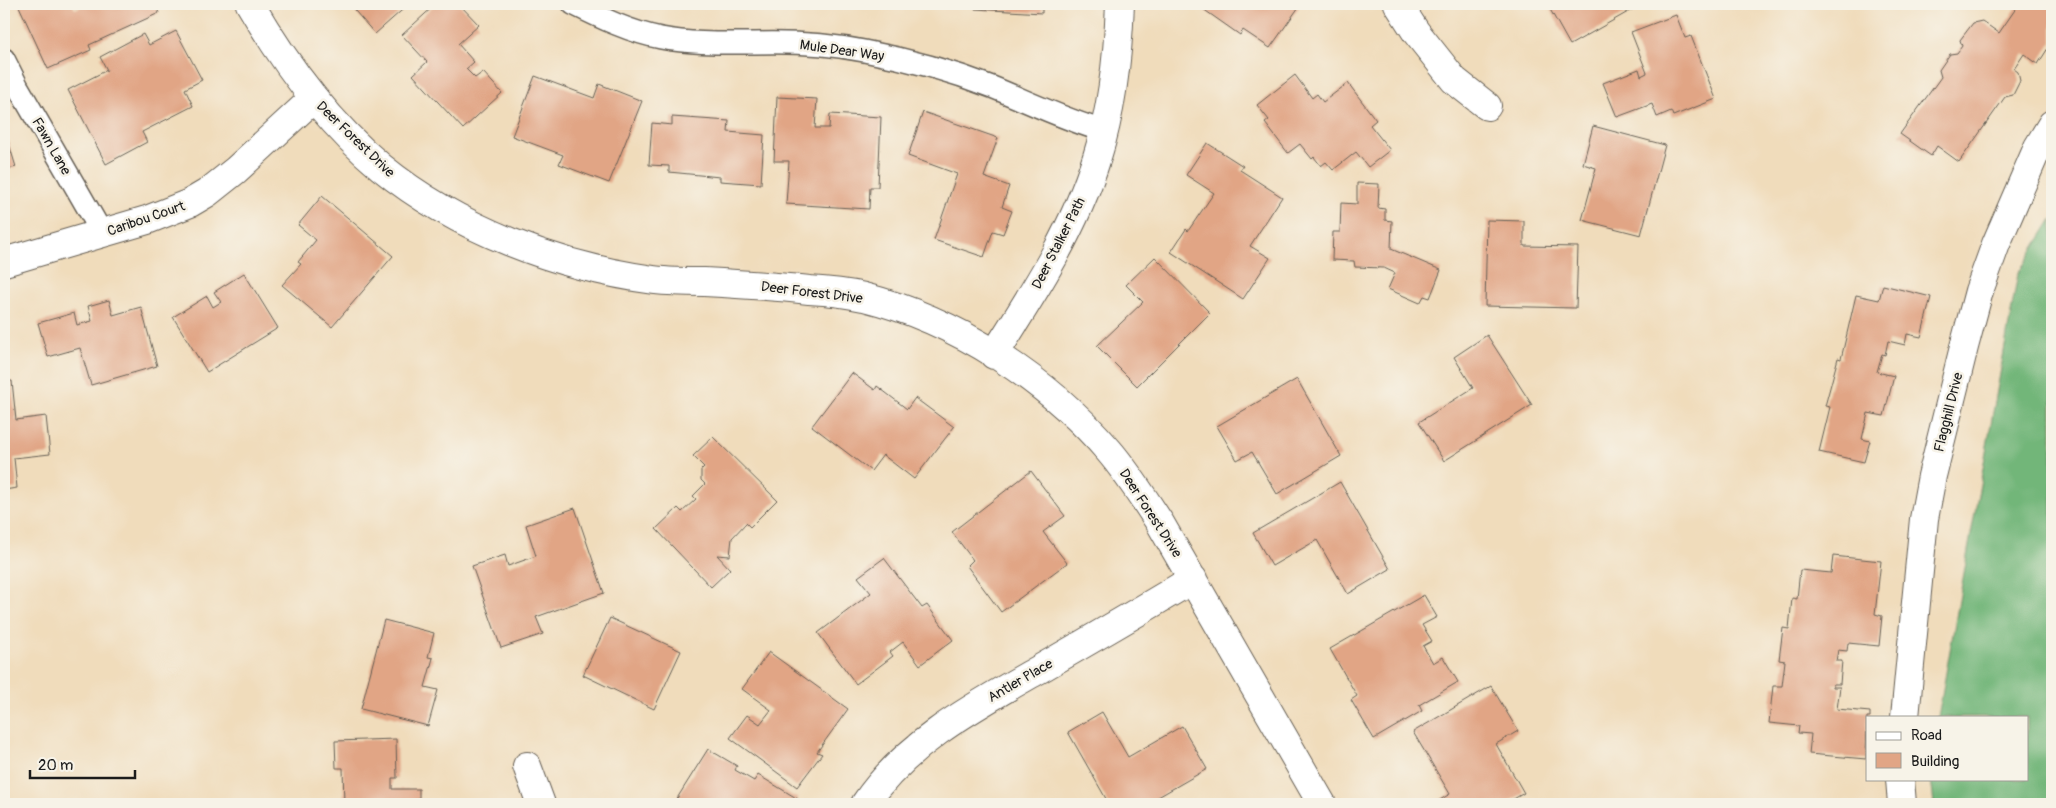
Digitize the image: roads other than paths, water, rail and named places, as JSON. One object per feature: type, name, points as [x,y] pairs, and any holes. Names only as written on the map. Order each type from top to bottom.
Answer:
[{"type":"street","name":"Deer Forest Drive","points":[[250,4],[272,42],[314,98],[342,129],[381,166],[415,192],[448,212],[489,232],[580,265],[657,280],[780,287],[863,297],[946,327],[1024,374],[1056,398],[1110,452],[1160,523],[1322,804]]},
{"type":"street","name":"Deer Stalker Path","points":[[994,355],[1020,314],[1066,233],[1098,157],[1114,78],[1120,4]]},
{"type":"street","points":[[1398,4],[1416,32],[1454,80],[1487,106]]},
{"type":"street","name":"Caribou Court","points":[[4,262],[171,211],[207,193],[314,98]]},
{"type":"street","name":"Flagghill Drive","points":[[1905,716],[1924,520],[1932,476],[1964,347],[1979,291],[1996,244],[2038,147],[2052,124]]},
{"type":"street","name":"Antler Place","points":[[865,804],[899,764],[930,736],[975,707],[1193,579]]},
{"type":"street","points":[[527,766],[541,804]]},
{"type":"street","points":[[1900,780],[1902,804]]},
{"type":"lane","name":"Mule Dear Way","points":[[573,4],[628,29],[659,38],[686,42],[794,43],[862,51],[900,59],[990,87],[1076,123],[1104,131]]},
{"type":"lane","name":"Fawn Lane","points":[[4,59],[18,87],[102,233]]}]
